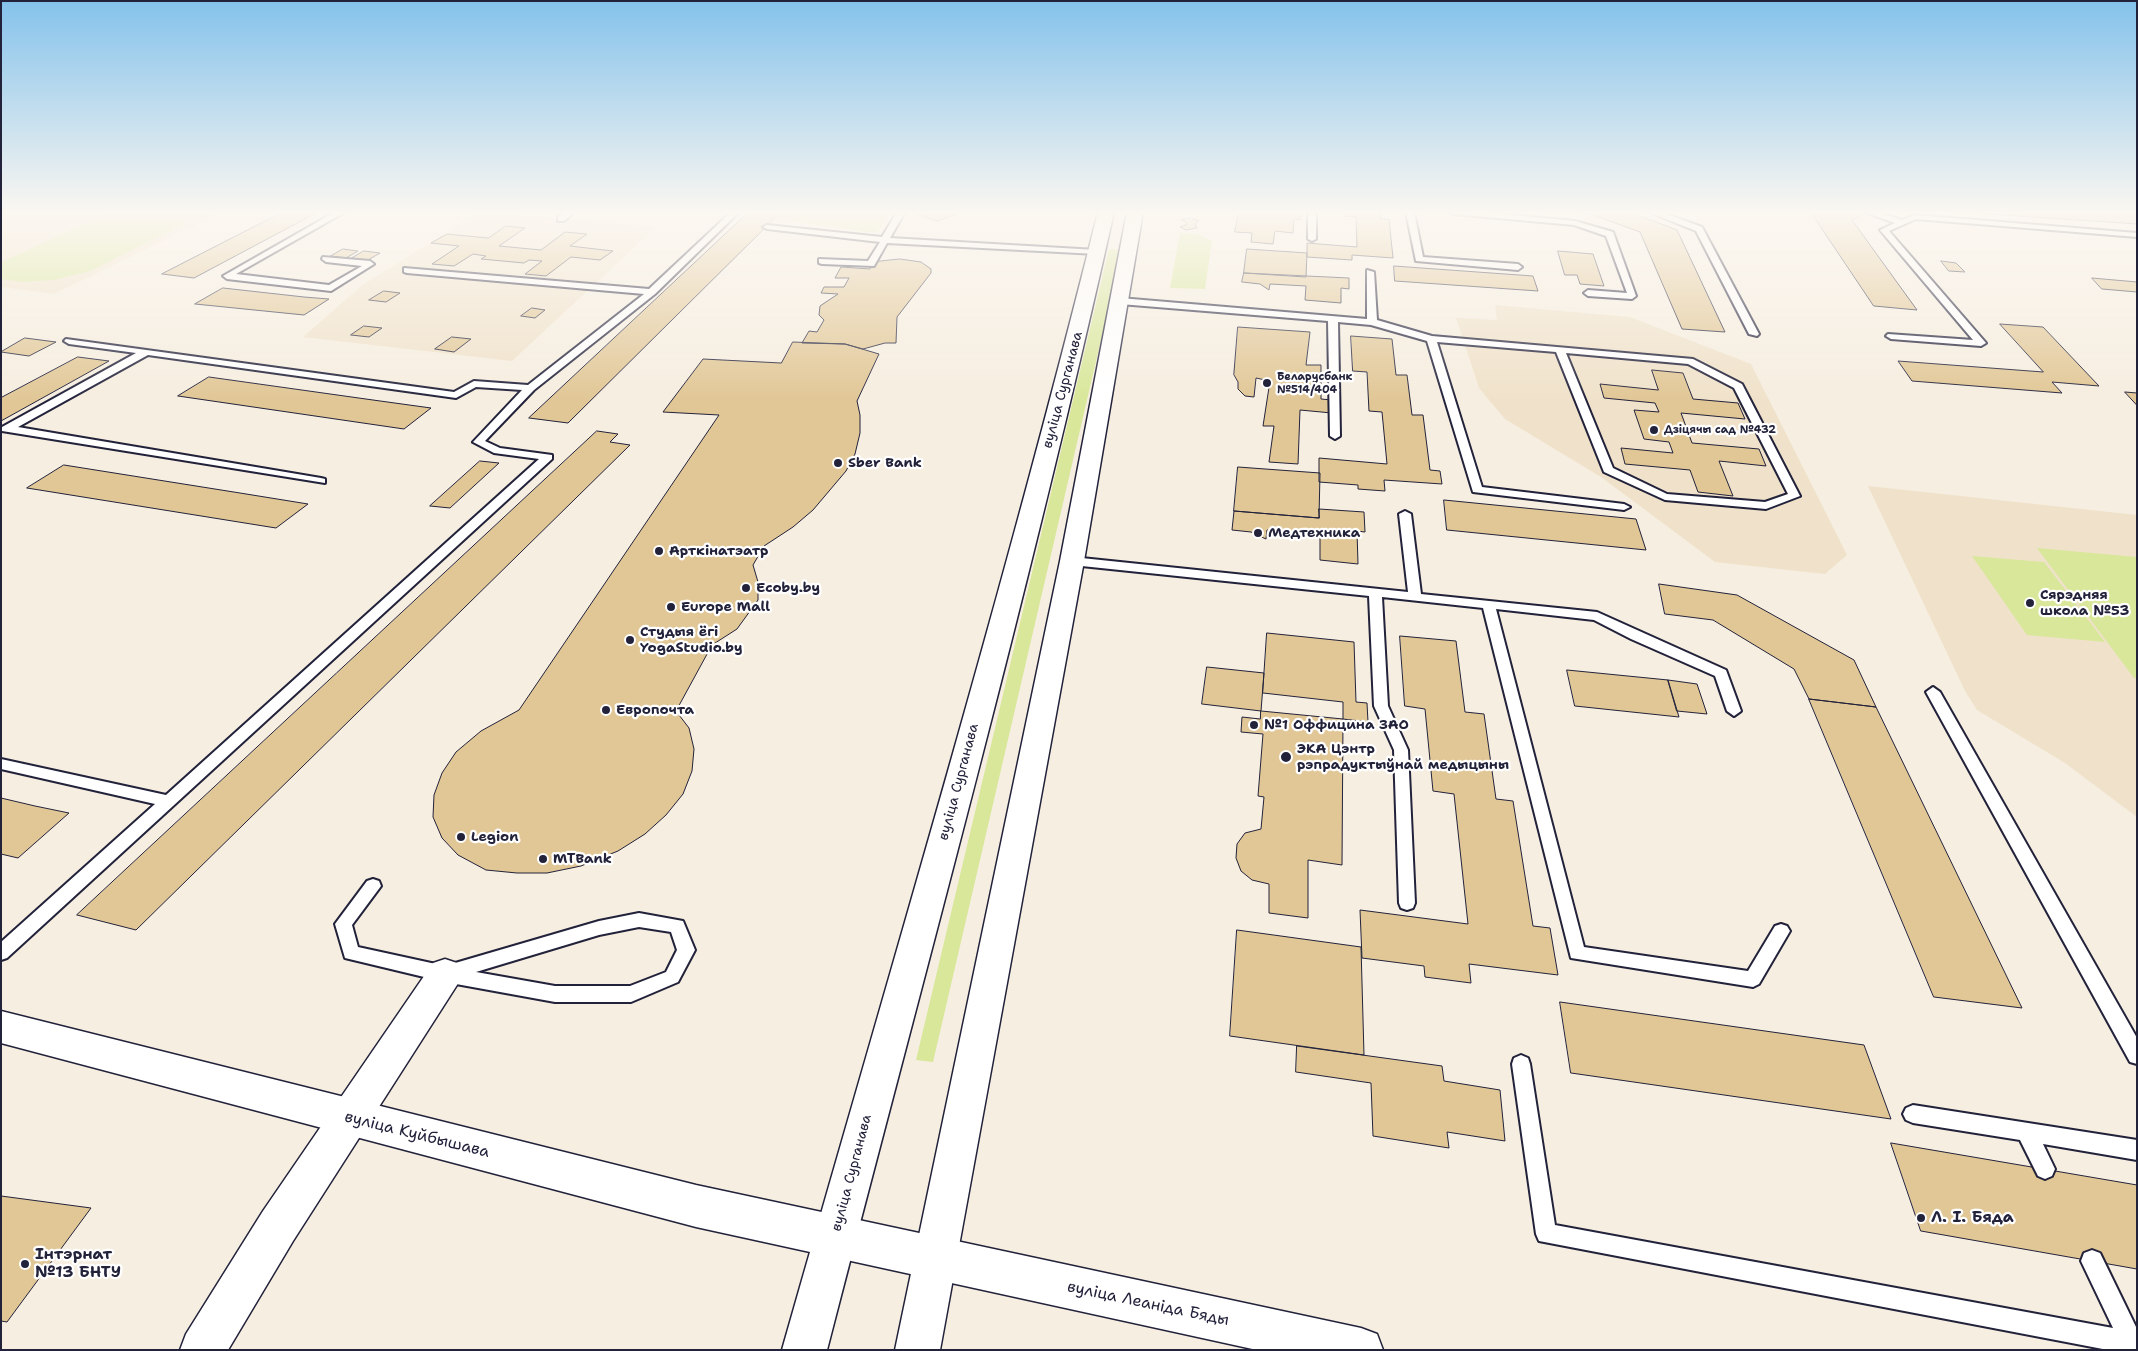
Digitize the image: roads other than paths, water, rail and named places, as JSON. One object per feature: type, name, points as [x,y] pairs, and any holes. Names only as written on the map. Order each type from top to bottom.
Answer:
[{"type":"main road","name":"вуліца Сурганава","points":[[804,1350],[985,685],[1078,335],[1092,275]]},
{"type":"main road","points":[[917,1350],[1072,561],[1124,275]]},
{"type":"main road","points":[[202,1350],[278,1226],[352,1118],[445,974]]},
{"type":"main road","name":"вуліца Куйбышава","points":[[1,1027],[696,1206],[935,1258]]},
{"type":"main road","name":"вуліца Леаніда Бяды","points":[[935,1258],[1361,1350]]},
{"type":"lane","points":[[229,275],[227,276],[331,288],[352,275]]},
{"type":"lane","points":[[463,275],[652,292]]},
{"type":"lane","points":[[1,952],[548,457],[498,451],[478,442],[530,388],[652,292],[670,275]]},
{"type":"lane","points":[[1370,275],[1372,322]]},
{"type":"lane","points":[[1588,293],[1632,296],[1625,275]]},
{"type":"lane","points":[[1723,275],[1754,334]]},
{"type":"lane","points":[[1891,336],[1981,343],[1923,275]]},
{"type":"lane","points":[[1120,301],[1372,322],[1431,339],[1690,361],[1738,386],[1794,496],[1766,506],[1664,497],[1608,470],[1560,350]]},
{"type":"lane","points":[[1333,318],[1335,436]]},
{"type":"lane","points":[[1431,339],[1478,490],[1624,507]]},
{"type":"lane","points":[[69,341],[144,353],[456,395],[474,384],[530,388]]},
{"type":"lane","points":[[5,430],[144,353]]},
{"type":"lane","points":[[5,430],[321,481]]},
{"type":"lane","points":[[1405,514],[1415,597]]},
{"type":"lane","points":[[1072,561],[1597,616],[1636,636],[1721,673],[1734,711]]},
{"type":"lane","points":[[1375,593],[1381,706],[1401,750],[1407,903]]},
{"type":"lane","points":[[1488,604],[1577,953],[1753,979],[1782,931]]},
{"type":"lane","points":[[1933,692],[2137,1056]]},
{"type":"lane","points":[[1,764],[168,801]]},
{"type":"lane","points":[[373,886],[343,924],[351,953],[445,974],[555,994],[631,994],[672,977],[686,950],[677,926],[639,920],[599,928],[445,974]]},
{"type":"lane","points":[[1522,1064],[1546,1234],[2134,1347]]},
{"type":"lane","points":[[1913,1114],[2137,1150]]},
{"type":"lane","points":[[2026,1132],[2045,1169]]},
{"type":"lane","points":[[2092,1261],[2134,1347]]},
{"type":"place","name":"Беларусбанк №514/404","points":[[1267,383]]},
{"type":"place","name":"Дзіцячы сад №432","points":[[1654,430]]},
{"type":"place","name":"Sber Bank","points":[[838,463]]},
{"type":"place","name":"Медтехника","points":[[1258,533]]},
{"type":"place","name":"Арткінатэатр","points":[[659,551]]},
{"type":"place","name":"Ecoby.by","points":[[746,588]]},
{"type":"place","name":"Сярэдняя школа №53","points":[[2030,603]]},
{"type":"place","name":"Europe Mall","points":[[671,607]]},
{"type":"place","name":"Студыя ёгі YogaStudio.by","points":[[630,640]]},
{"type":"place","name":"Европочта","points":[[606,710]]},
{"type":"place","name":"№1 Оффицина ЗАО","points":[[1254,725]]},
{"type":"place","name":"ЭКА Цэнтр рэпрадуктыўнай медыцыны","points":[[1286,757]]},
{"type":"place","name":"Legion","points":[[461,837]]},
{"type":"place","name":"MTBank","points":[[543,859]]},
{"type":"place","name":"Л. І. Бяда","points":[[1921,1218]]},
{"type":"place","name":"Інтэрнат №13 БНТУ","points":[[25,1264]]}]
